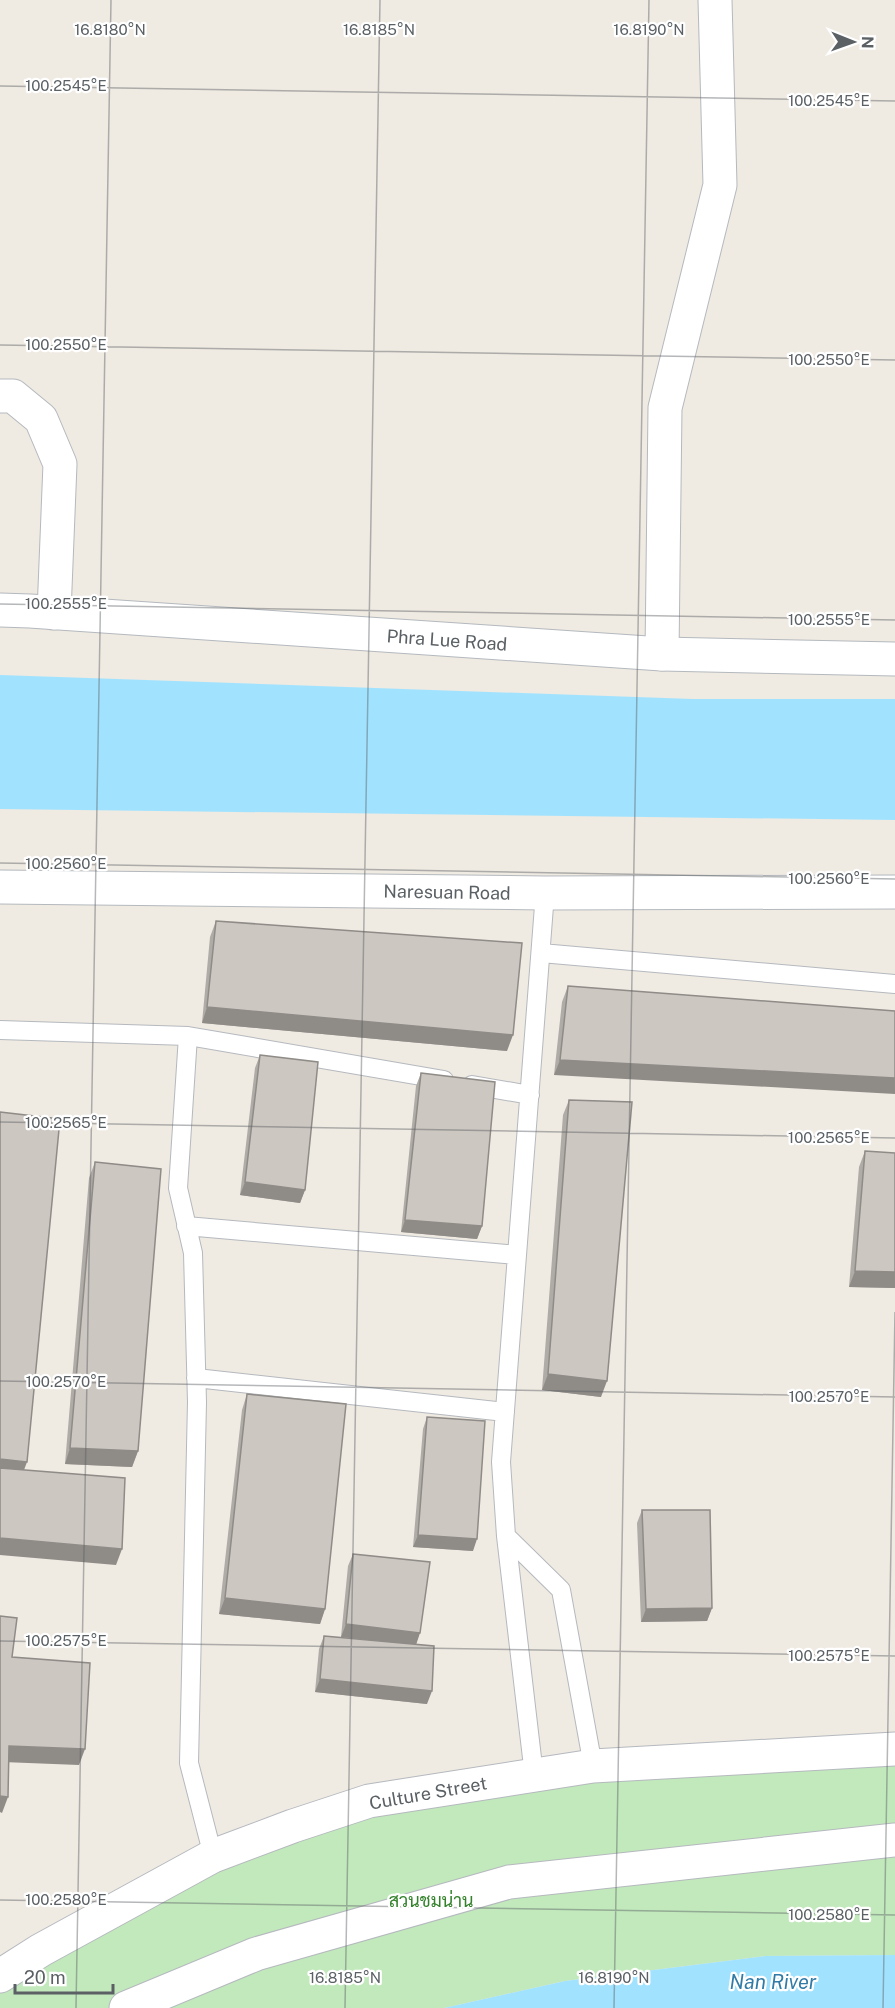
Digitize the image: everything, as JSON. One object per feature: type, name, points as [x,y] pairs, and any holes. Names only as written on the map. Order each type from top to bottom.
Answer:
[{"type":"street","points":[[662,654],[665,408],[720,185],[715,0]]},
{"type":"street","points":[[0,396],[13,396],[41,419],[60,464],[54,613]]},
{"type":"street","name":"Phra Lue Road","points":[[0,610],[662,654],[895,659]]},
{"type":"street","name":"Naresuan Road","points":[[0,888],[545,893],[895,892]]},
{"type":"street","name":"Culture Street","points":[[0,1976],[41,1950],[213,1856],[293,1826],[369,1802],[593,1767],[895,1749]]},
{"type":"street","points":[[126,2008],[256,1954],[509,1882],[895,1840]]},
{"type":"lane","points":[[534,1775],[506,1536],[501,1462],[545,893]]},
{"type":"lane","points":[[541,953],[895,984]]},
{"type":"lane","points":[[0,1030],[188,1036],[530,1095]]},
{"type":"lane","points":[[188,1036],[178,1188],[193,1253],[196,1378],[189,1762],[213,1856]]},
{"type":"lane","points":[[186,1226],[517,1255]]},
{"type":"lane","points":[[196,1378],[505,1412]]},
{"type":"lane","points":[[506,1536],[561,1590],[593,1767]]},
{"type":"green space","name":"สวนชมน่าน","points":[[895,1749],[895,1955],[765,1956],[565,1981],[444,2008],[0,2008],[0,1976],[41,1950],[369,1801]]},
{"type":"water","points":[[0,675],[693,699],[895,699],[895,820],[0,809]]},
{"type":"water","name":"Nan River","points":[[895,1955],[895,2008],[444,2008],[565,1981],[765,1956]]},
{"type":"building","points":[[216,921],[522,943],[513,1035],[207,1007]]},
{"type":"building","points":[[568,986],[895,1011],[895,1078],[560,1060]]},
{"type":"building","points":[[260,1055],[318,1062],[305,1190],[245,1182]]},
{"type":"building","points":[[421,1073],[495,1082],[482,1226],[405,1220]]},
{"type":"building","points":[[569,1100],[632,1102],[607,1381],[548,1374]]},
{"type":"building","points":[[0,1112],[60,1119],[27,1462],[0,1459]]},
{"type":"building","points":[[865,1151],[895,1153],[895,1272],[855,1271]]},
{"type":"building","points":[[95,1162],[161,1169],[138,1451],[70,1448]]},
{"type":"building","points":[[247,1394],[346,1404],[325,1609],[225,1598]]},
{"type":"building","points":[[427,1417],[485,1421],[477,1539],[418,1535]]},
{"type":"building","points":[[0,1468],[125,1478],[122,1549],[0,1538]]},
{"type":"building","points":[[642,1510],[710,1510],[712,1608],[646,1609]]},
{"type":"building","points":[[353,1554],[430,1562],[420,1633],[346,1624]]},
{"type":"building","points":[[0,1616],[17,1618],[12,1657],[90,1663],[85,1749],[9,1746],[8,1797],[0,1796]]},
{"type":"building","points":[[324,1636],[434,1646],[432,1691],[320,1679]]}]
